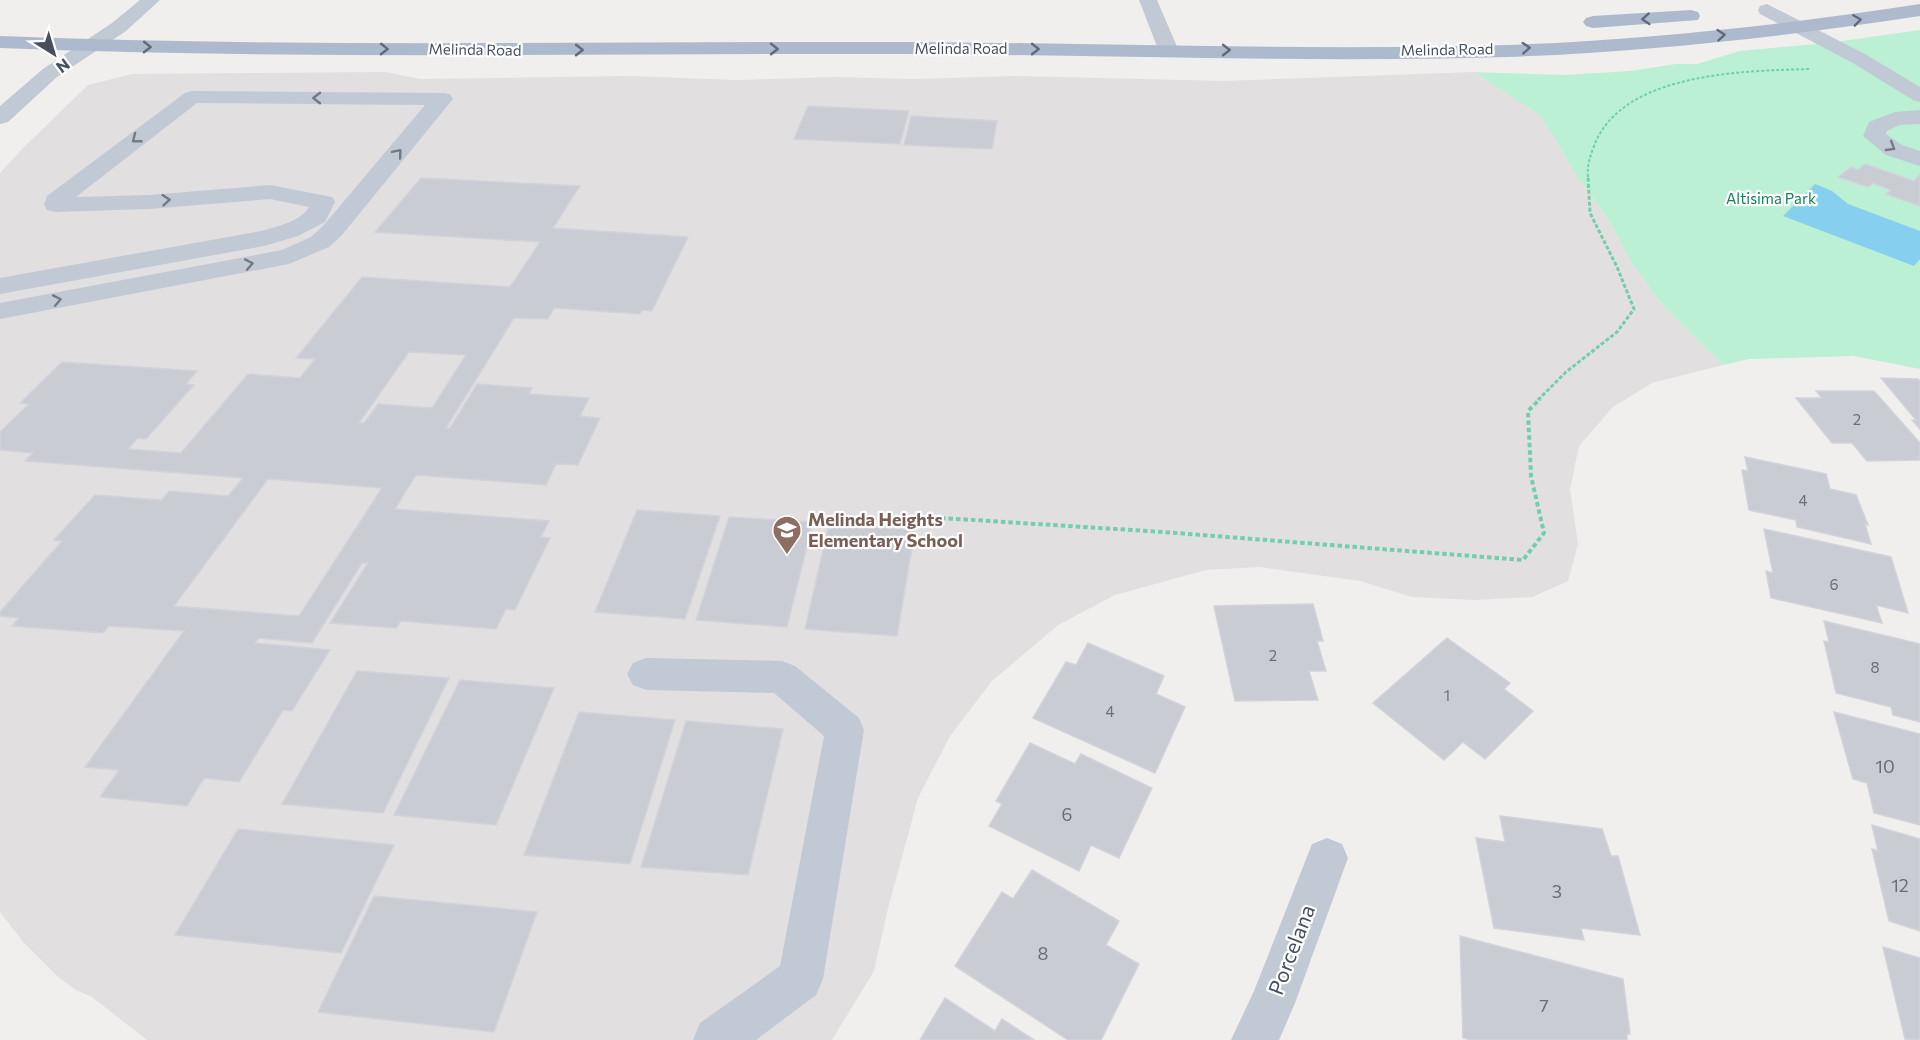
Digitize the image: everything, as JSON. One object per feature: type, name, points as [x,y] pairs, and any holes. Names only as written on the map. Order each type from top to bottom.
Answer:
[{"type":"main road","points":[[1743,12],[1801,5]]},
{"type":"main road","name":"Melinda Road","points":[[0,42],[88,46],[523,51],[1452,52],[1645,43],[1799,28],[1920,10]]},
{"type":"main road","points":[[1576,23],[1708,15]]},
{"type":"main road","points":[[83,26],[143,27]]},
{"type":"main road","points":[[1135,29],[1180,29]]},
{"type":"street","points":[[0,117],[50,73],[119,27],[151,0]]},
{"type":"street","points":[[1148,0],[1168,50]]},
{"type":"street","points":[[1767,10],[1858,58],[1920,96]]},
{"type":"street","points":[[0,311],[289,256],[320,242],[333,230],[442,99],[192,98],[55,204],[57,206],[149,202],[270,192],[375,179]]},
{"type":"street","points":[[1920,117],[1895,119],[1877,127],[1875,136],[1894,150],[1920,159]]},
{"type":"street","points":[[0,286],[281,233],[316,217],[323,202],[270,192]]},
{"type":"street","points":[[646,674],[782,677],[845,730],[800,979],[717,1040]]},
{"type":"street","name":"Porcelana","points":[[1255,1040],[1272,1003],[1327,858]]},
{"type":"path","points":[[926,517],[1163,532],[1523,560],[1544,533],[1531,476],[1528,411],[1566,372],[1617,332],[1634,309],[1625,281],[1589,211],[1586,183],[1594,142],[1610,119],[1638,97],[1672,84],[1757,70],[1817,69]]},
{"type":"shaded area","name":"Melinda Heights Elementary School","points":[[386,72],[420,79],[630,76],[735,80],[1018,76],[1224,81],[1474,72],[1541,116],[1573,170],[1610,222],[1631,262],[1661,303],[1723,365],[1652,383],[1613,407],[1579,446],[1570,489],[1578,544],[1568,581],[1532,597],[1475,600],[1412,597],[1360,581],[1259,567],[1206,570],[1115,595],[1058,625],[992,681],[950,736],[918,798],[887,912],[874,971],[832,1040],[147,1040],[92,997],[76,990],[58,977],[24,943],[0,912],[0,173],[88,85],[132,74]]},
{"type":"green space","name":"Altisima Park","points":[[1920,30],[1920,369],[1854,356],[1749,359],[1723,365],[1661,303],[1631,262],[1610,222],[1573,170],[1541,116],[1474,72],[1565,75],[1630,71],[1676,64],[1697,64],[1740,51],[1828,43]]},
{"type":"water","points":[[1815,184],[1832,191],[1848,204],[1920,231],[1920,259],[1914,266],[1783,216]]},
{"type":"building","points":[[808,106],[909,111],[900,144],[794,139]]},
{"type":"building","points":[[911,116],[997,121],[992,149],[904,145]]},
{"type":"building","points":[[1865,164],[1914,181],[1920,174],[1920,206],[1886,194],[1891,190],[1873,183],[1868,187],[1838,177],[1851,167],[1858,170]]},
{"type":"building","points":[[421,178],[580,186],[553,228],[688,237],[652,311],[642,310],[640,314],[554,308],[548,319],[514,318],[446,428],[450,428],[477,384],[532,388],[529,394],[589,398],[580,416],[600,418],[578,465],[556,464],[546,485],[416,475],[395,509],[549,521],[541,537],[550,538],[515,610],[506,609],[496,629],[401,621],[396,628],[330,623],[368,563],[362,563],[312,643],[259,638],[255,643],[330,650],[292,711],[283,710],[239,782],[204,778],[187,806],[100,797],[119,770],[85,767],[184,631],[109,626],[103,633],[12,626],[19,618],[0,616],[0,612],[62,541],[54,540],[95,495],[162,500],[169,491],[228,496],[243,478],[25,461],[33,453],[0,450],[0,432],[29,404],[20,403],[62,362],[197,371],[186,384],[194,385],[146,439],[138,438],[128,449],[181,453],[248,374],[300,378],[315,359],[296,358],[362,277],[510,287],[540,242],[375,232]],"holes":[[[409,352],[466,355],[432,408],[378,404],[364,423],[359,423]],[[268,479],[382,488],[299,616],[174,606]]]},
{"type":"building","points":[[1881,378],[1918,379],[1920,381],[1920,429],[1912,420],[1916,420]]},
{"type":"building","points":[[1816,391],[1874,391],[1920,443],[1920,460],[1867,461],[1852,443],[1832,443],[1796,398],[1822,398]]},
{"type":"building","points":[[1745,457],[1826,474],[1830,489],[1856,495],[1868,525],[1865,524],[1871,544],[1797,527],[1796,520],[1749,510],[1742,470],[1748,471]]},
{"type":"building","points":[[637,510],[720,516],[685,619],[595,612]]},
{"type":"building","points":[[729,517],[813,522],[787,627],[696,620]]},
{"type":"building","points":[[829,524],[915,530],[897,636],[805,629]]},
{"type":"building","points":[[1764,529],[1891,557],[1908,613],[1876,605],[1882,623],[1771,598],[1766,571],[1773,573]]},
{"type":"building","points":[[1313,604],[1323,641],[1317,641],[1326,671],[1309,671],[1318,700],[1235,701],[1214,606]]},
{"type":"building","points":[[1824,621],[1920,644],[1920,722],[1893,715],[1891,707],[1836,693],[1824,641],[1829,642]]},
{"type":"building","points":[[1447,638],[1510,683],[1504,689],[1533,711],[1485,759],[1463,742],[1444,760],[1373,703]]},
{"type":"building","points":[[1088,643],[1164,676],[1156,694],[1185,707],[1155,773],[1033,718],[1066,662],[1076,665]]},
{"type":"building","points":[[357,671],[449,678],[383,813],[282,804]]},
{"type":"building","points":[[460,680],[554,688],[496,825],[394,815]]},
{"type":"building","points":[[579,712],[675,720],[630,864],[524,855]]},
{"type":"building","points":[[1834,712],[1920,734],[1920,825],[1874,813],[1867,783],[1853,779]]},
{"type":"building","points":[[686,721],[783,729],[748,875],[641,867]]},
{"type":"building","points":[[1030,743],[1075,764],[1081,754],[1152,788],[1119,858],[1091,845],[1079,871],[989,826],[1002,804],[996,801]]},
{"type":"building","points":[[1500,816],[1602,829],[1611,856],[1618,856],[1640,935],[1581,928],[1584,940],[1494,928],[1476,838],[1505,842]]},
{"type":"building","points":[[1872,825],[1920,839],[1920,931],[1889,921],[1872,849],[1878,851]]},
{"type":"building","points":[[238,829],[394,845],[341,953],[175,935]]},
{"type":"building","points":[[1032,870],[1119,921],[1106,945],[1139,964],[1101,1040],[1068,1040],[955,966],[1002,892],[1013,899]]},
{"type":"building","points":[[374,896],[537,912],[494,1032],[318,1012]]},
{"type":"building","points":[[1460,936],[1623,979],[1630,1034],[1627,1034],[1627,1040],[1471,1040],[1463,1038]]},
{"type":"building","points":[[1883,947],[1920,958],[1920,1040],[1905,1039]]},
{"type":"building","points":[[945,998],[995,1031],[1002,1019],[1034,1040],[920,1040]]},
{"type":"place","name":"Melinda Heights Elementary School","points":[[787,556]]}]
